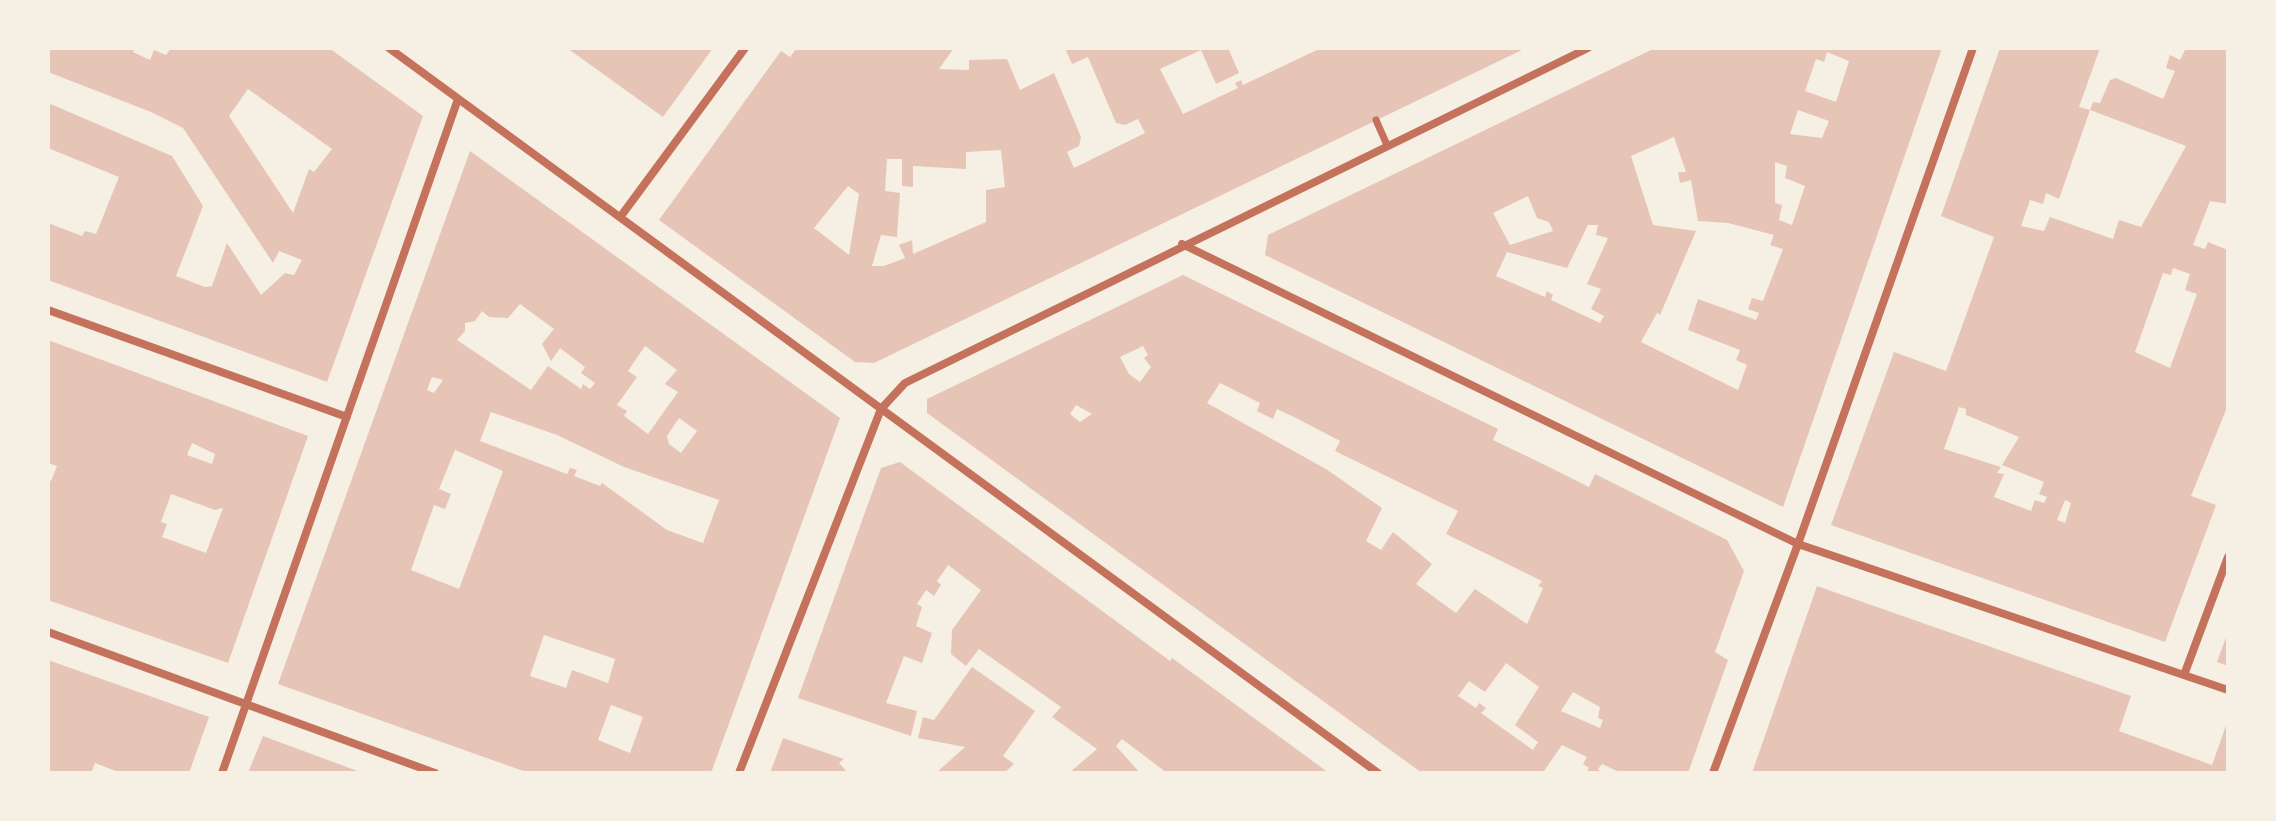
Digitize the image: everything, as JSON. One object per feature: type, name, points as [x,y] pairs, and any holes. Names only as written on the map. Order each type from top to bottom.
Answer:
[{"type":"street","points":[[389,48],[1378,773]]},
{"type":"street","points":[[621,216],[745,48]]},
{"type":"street","points":[[739,773],[881,409],[905,383],[1182,244],[1588,48]]},
{"type":"street","points":[[1713,773],[1798,544],[1973,48]]},
{"type":"street","points":[[222,773],[458,99]]},
{"type":"street","points":[[1376,120],[1387,145]]},
{"type":"street","points":[[1182,244],[1798,544],[2228,690]]},
{"type":"street","points":[[48,310],[347,417]]},
{"type":"street","points":[[2184,675],[2228,557]]},
{"type":"street","points":[[48,632],[435,773]]},
{"type":"building","points":[[48,48],[135,48],[133,52],[150,60],[154,50],[166,55],[171,48],[329,48],[423,116],[327,382],[48,280],[48,223],[82,236],[85,231],[96,234],[119,177],[48,148],[48,103],[172,156],[203,206],[176,276],[205,287],[212,286],[227,243],[261,295],[285,273],[294,275],[302,260],[279,251],[273,263],[183,128],[151,112],[48,72]],"holes":[[[248,89],[332,149],[314,172],[309,169],[293,213],[229,116]]]},
{"type":"building","points":[[567,48],[713,48],[663,117]]},
{"type":"building","points":[[797,48],[954,48],[939,69],[969,70],[969,60],[1007,59],[1020,90],[1054,73],[1081,137],[1079,146],[1067,152],[1074,168],[1145,133],[1138,119],[1125,125],[1116,123],[1088,57],[1072,64],[1065,48],[1228,48],[1239,73],[1216,84],[1201,50],[1160,69],[1183,114],[1238,88],[1235,83],[1241,80],[1243,85],[1321,48],[1526,48],[874,363],[855,362],[659,220],[781,51],[790,57]],"holes":[[[1001,150],[1005,187],[986,190],[986,222],[913,254],[912,240],[899,245],[905,258],[884,266],[872,266],[881,235],[897,237],[900,193],[885,191],[887,159],[902,159],[902,186],[913,187],[913,166],[966,169],[966,152]],[[848,186],[859,194],[849,255],[814,228]]]},
{"type":"building","points":[[1655,48],[1942,48],[1783,507],[1265,255],[1268,235]],"holes":[[[1827,52],[1849,61],[1836,102],[1805,91],[1816,59],[1824,62]],[[1798,110],[1829,121],[1822,138],[1790,134]],[[1674,137],[1686,172],[1678,172],[1680,183],[1691,180],[1698,221],[1728,223],[1774,235],[1770,245],[1783,249],[1763,301],[1752,298],[1748,309],[1759,313],[1756,320],[1698,299],[1688,330],[1740,350],[1736,360],[1747,365],[1738,390],[1641,342],[1657,313],[1660,315],[1696,231],[1653,225],[1631,156]],[[1775,162],[1787,166],[1785,178],[1805,186],[1792,225],[1779,220],[1782,205],[1775,203]],[[1528,196],[1537,218],[1549,222],[1553,231],[1510,245],[1493,213]],[[1588,225],[1598,225],[1596,235],[1608,238],[1587,284],[1601,289],[1591,309],[1604,316],[1600,323],[1551,300],[1553,295],[1547,291],[1545,297],[1496,276],[1507,252],[1567,268]]]},
{"type":"building","points":[[2000,48],[2100,48],[2079,107],[2090,110],[2093,102],[2100,103],[2110,80],[2116,78],[2163,99],[2175,71],[2166,68],[2170,55],[2180,60],[2186,48],[2228,48],[2228,204],[2210,201],[2193,245],[2205,249],[2208,242],[2228,250],[2228,405],[2191,496],[2216,505],[2165,642],[1831,525],[1894,352],[1946,371],[1994,237],[1941,216]],"holes":[[[2090,110],[2186,146],[2141,227],[2119,220],[2113,239],[2050,217],[2044,231],[2021,226],[2030,200],[2043,204],[2046,193],[2059,199]],[[2173,268],[2190,274],[2185,290],[2197,294],[2170,368],[2135,352],[2163,273],[2171,275]],[[1959,407],[1966,409],[1966,415],[2019,437],[2002,465],[2044,482],[2039,494],[2047,497],[2044,503],[2035,500],[2031,511],[1994,497],[2004,474],[1997,473],[2001,467],[1944,449]],[[2065,500],[2071,503],[2065,523],[2057,520]]]},
{"type":"building","points":[[470,151],[840,418],[711,773],[529,773],[278,684]],"holes":[[[520,304],[554,329],[542,344],[551,361],[560,348],[585,367],[581,373],[595,383],[590,389],[583,384],[581,389],[548,366],[531,390],[457,340],[465,331],[465,323],[475,321],[482,311],[489,317],[508,318]],[[645,346],[677,370],[665,384],[678,392],[648,434],[624,416],[627,411],[617,405],[637,377],[628,371]],[[432,377],[443,380],[434,393],[427,390]],[[491,412],[557,435],[624,467],[719,500],[703,543],[667,530],[602,483],[600,486],[574,476],[577,470],[570,468],[567,474],[480,441]],[[679,418],[697,431],[681,453],[669,444],[667,436]],[[455,450],[503,471],[459,589],[411,570],[434,505],[445,509],[451,494],[439,489]],[[544,635],[615,659],[608,683],[572,670],[566,688],[530,676]],[[611,705],[643,717],[630,753],[598,740]]]},
{"type":"building","points":[[1183,275],[1498,429],[1493,440],[1589,487],[1595,474],[1727,540],[1744,571],[1715,652],[1728,660],[1688,773],[1621,773],[1602,764],[1598,769],[1602,773],[1586,773],[1589,768],[1583,764],[1587,757],[1562,745],[1544,771],[1547,773],[1422,773],[927,413],[927,399]],"holes":[[[1143,346],[1148,355],[1144,358],[1151,367],[1140,382],[1129,374],[1120,357]],[[1220,383],[1260,403],[1257,411],[1273,419],[1277,409],[1296,418],[1340,441],[1335,451],[1458,511],[1446,534],[1542,581],[1538,586],[1543,588],[1527,624],[1475,589],[1456,613],[1416,584],[1432,564],[1393,532],[1381,550],[1366,541],[1382,508],[1326,469],[1207,403]],[[1076,405],[1092,414],[1080,422],[1070,414]],[[1506,663],[1539,687],[1515,725],[1538,742],[1533,750],[1481,713],[1486,708],[1479,703],[1476,708],[1458,696],[1469,681],[1485,692]],[[1573,692],[1600,707],[1598,718],[1603,720],[1600,728],[1561,711]]]},
{"type":"building","points":[[48,340],[308,436],[228,663],[48,600],[48,480],[51,481],[57,466],[48,463]],"holes":[[[192,443],[215,454],[212,464],[187,455]],[[171,494],[215,510],[223,508],[206,553],[162,537],[167,524],[161,522]]]},
{"type":"building","points":[[900,462],[1170,661],[1172,658],[1329,773],[1167,773],[1122,739],[1116,746],[1140,773],[1069,773],[1097,749],[1052,717],[1061,707],[979,649],[966,666],[951,654],[952,630],[981,590],[948,565],[937,581],[941,585],[934,596],[926,590],[917,604],[922,607],[916,626],[932,633],[922,663],[904,656],[886,703],[917,711],[911,736],[798,698],[881,468]]},
{"type":"building","points":[[1817,586],[2131,696],[2119,731],[2212,765],[2228,720],[2228,773],[1752,773]]},
{"type":"building","points":[[2228,632],[2228,666],[2217,662]]},
{"type":"building","points":[[48,660],[209,717],[189,773],[121,773],[95,763],[91,773],[48,773]]},
{"type":"building","points":[[972,667],[1035,711],[1003,756],[1014,764],[1004,773],[936,773],[965,747],[918,738],[923,717],[934,720]]},
{"type":"building","points":[[263,736],[363,773],[248,773]]},
{"type":"building","points":[[783,738],[844,759],[839,763],[848,773],[770,773]]}]
